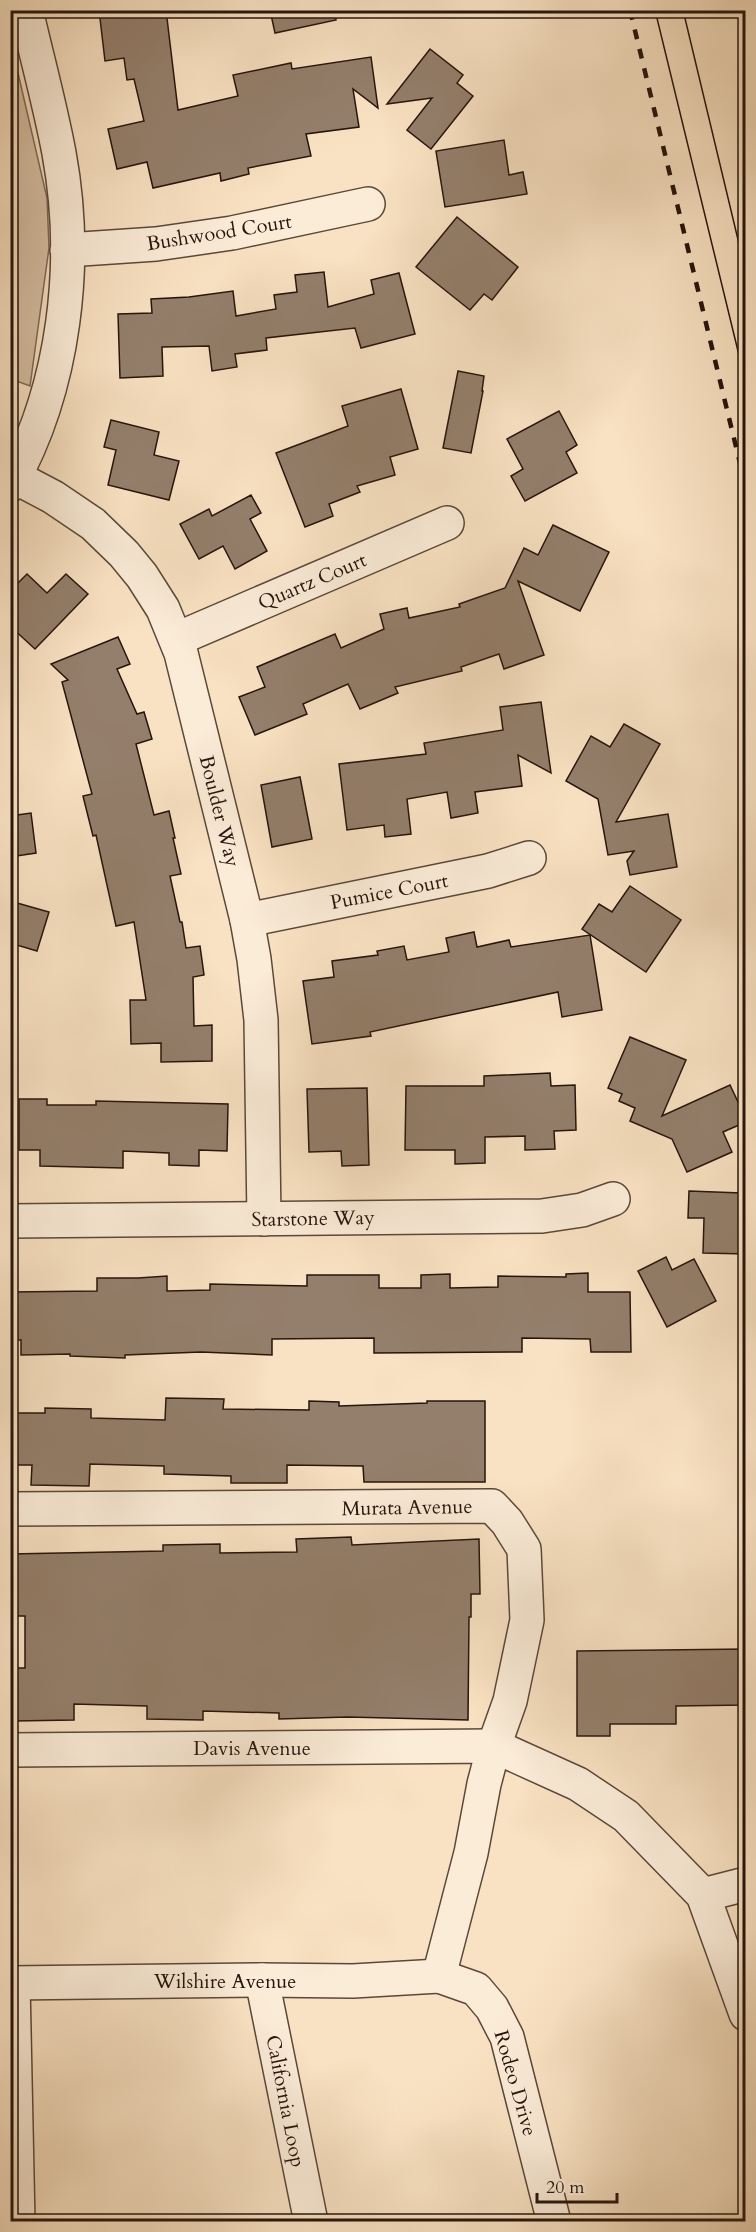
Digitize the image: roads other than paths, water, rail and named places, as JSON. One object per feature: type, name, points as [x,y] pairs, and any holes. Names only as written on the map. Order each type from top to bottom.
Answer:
[{"type":"street","points":[[13,481],[39,421],[54,369],[65,306],[68,250],[66,207],[59,153],[26,10]]},
{"type":"street","name":"Bushwood Court","points":[[68,250],[156,244],[232,233],[368,204]]},
{"type":"street","name":"Boulder Way","points":[[13,481],[53,497],[93,524],[124,554],[142,576],[163,609],[177,639],[247,920],[254,958],[261,1020],[264,1219]]},
{"type":"street","name":"Quartz Court","points":[[177,639],[447,523]]},
{"type":"street","name":"Pumice Court","points":[[247,920],[488,871],[529,858]]},
{"type":"street","name":"Starstone Way","points":[[10,1221],[542,1216],[582,1210],[613,1199]]},
{"type":"street","name":"Murata Avenue","points":[[10,1509],[492,1506],[507,1522],[524,1549],[527,1620],[510,1701],[494,1746],[484,1784],[471,1853],[439,1976]]},
{"type":"street","points":[[494,1746],[578,1784],[626,1816],[703,1895],[746,2014]]},
{"type":"street","name":"Davis Avenue","points":[[10,1750],[494,1746]]},
{"type":"street","points":[[703,1895],[746,1884]]},
{"type":"street","name":"Wilshire Avenue","points":[[12,1983],[353,1981],[439,1976]]},
{"type":"street","name":"Rodeo Drive","points":[[439,1976],[476,1989],[492,2008],[507,2037],[554,2222]]},
{"type":"street","name":"California Loop","points":[[262,1980],[311,2222]]},
{"type":"street","points":[[12,1983],[18,2222]]},
{"type":"tram line","points":[[655,10],[746,384]]},
{"type":"tram line","points":[[683,10],[746,273]]},
{"type":"railway","points":[[630,10],[746,488]]}]
